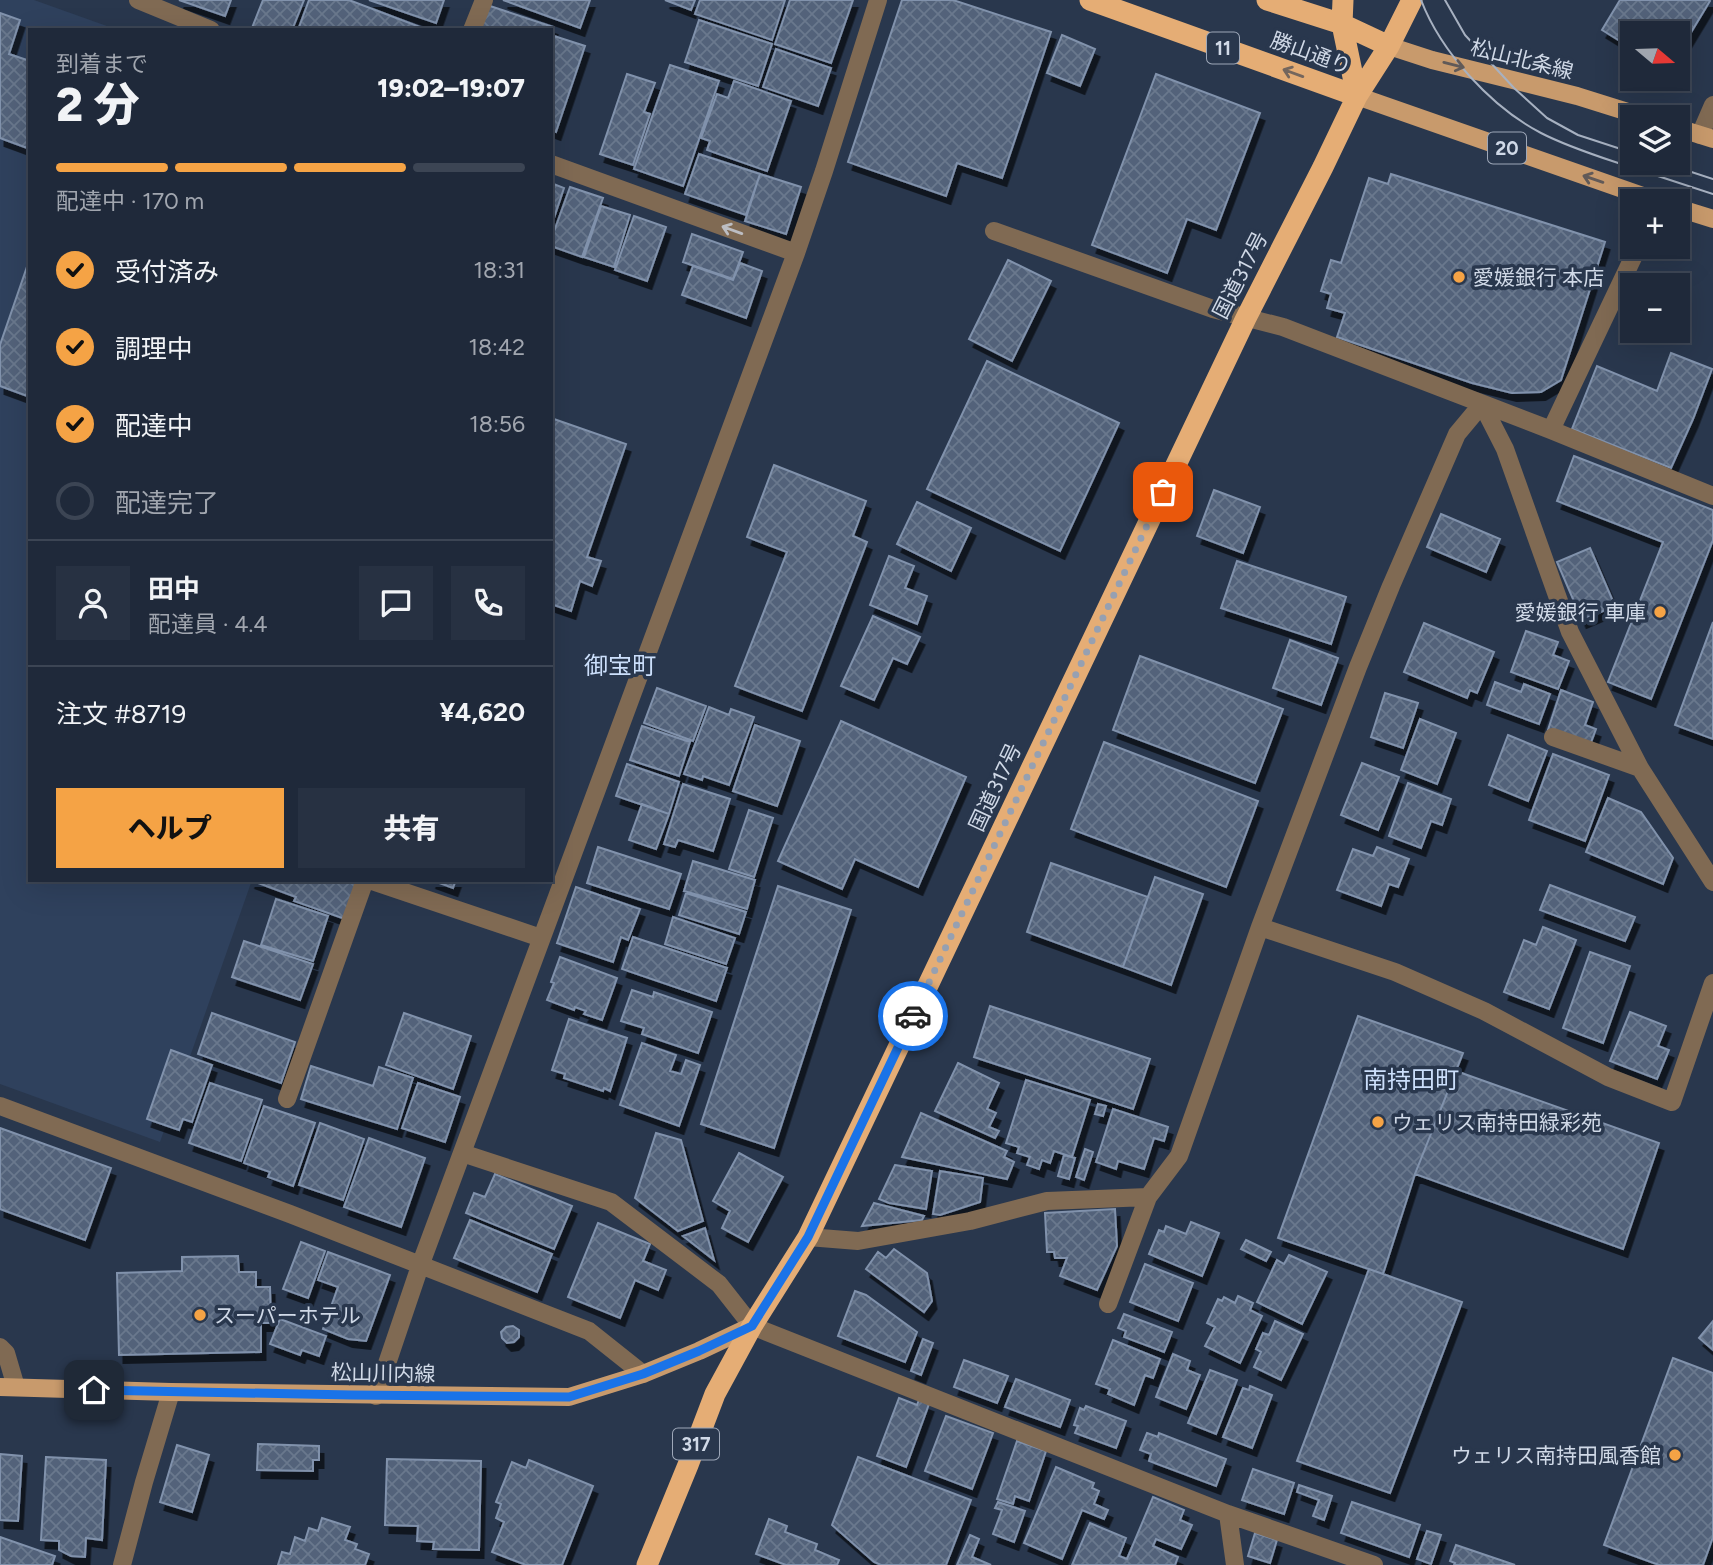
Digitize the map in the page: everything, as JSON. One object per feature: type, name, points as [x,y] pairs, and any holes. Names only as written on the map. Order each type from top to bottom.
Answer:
[{"type":"highway","name":"勝山通り","points":[[1090,0],[1357,96]]},
{"type":"highway","name":"勝山通り","points":[[1267,0],[1342,24],[1389,46]]},
{"type":"highway","points":[[1343,0],[1342,24],[1357,96]]},
{"type":"highway","name":"国道317号","points":[[646,1565],[715,1394],[752,1326],[808,1237],[1246,318],[1357,96],[1389,46],[1412,0]]},
{"type":"main road","name":"松山北条線","points":[[1389,46],[1432,60],[1620,109]]},
{"type":"main road","name":"20","points":[[1357,96],[1623,189]]},
{"type":"main road","points":[[1690,132],[1707,137]]},
{"type":"main road","points":[[1690,212],[1713,219]]},
{"type":"main road","name":"松山川内線","points":[[8,1387],[376,1396],[569,1397],[643,1374],[752,1326]]},
{"type":"street","points":[[138,0],[206,28]]},
{"type":"street","points":[[473,28],[484,0]]},
{"type":"street","points":[[376,1396],[420,1266],[796,253],[878,0]]},
{"type":"street","points":[[1707,137],[1713,105]]},
{"type":"street","points":[[553,165],[796,253]]},
{"type":"street","points":[[994,231],[1213,309],[1283,327],[1551,430],[1713,496]]},
{"type":"street","points":[[1551,430],[1632,259]]},
{"type":"street","points":[[1482,404],[1505,449],[1570,632],[1640,768],[1713,882]]},
{"type":"street","points":[[1108,1304],[1148,1197],[1179,1156],[1260,927],[1402,561],[1457,434],[1482,404]]},
{"type":"street","points":[[1553,737],[1640,768]]},
{"type":"street","points":[[287,1099],[366,882]]},
{"type":"street","points":[[373,882],[541,938]]},
{"type":"street","points":[[1260,927],[1395,972],[1485,1011],[1608,1077],[1672,1101],[1713,983]]},
{"type":"street","points":[[0,1106],[290,1214],[589,1331],[643,1374]]},
{"type":"street","points":[[462,1153],[611,1202],[719,1284],[752,1326],[1228,1514],[1374,1565]]},
{"type":"street","points":[[808,1237],[858,1241],[970,1221],[1046,1201],[1148,1197]]},
{"type":"street","points":[[0,1347],[6,1353],[8,1387]]},
{"type":"street","points":[[122,1565],[171,1392]]},
{"type":"street","points":[[1228,1514],[1236,1565]]},
{"type":"shaded area","points":[[0,0],[34,0],[112,28],[28,28],[28,882],[251,882],[160,1142],[0,1084]]},
{"type":"building","points":[[179,0],[231,0],[225,16]]},
{"type":"building","points":[[263,0],[304,0],[293,28],[252,28]]},
{"type":"building","points":[[309,0],[349,0],[423,28],[299,28]]},
{"type":"building","points":[[369,0],[444,0],[436,23]]},
{"type":"building","points":[[503,0],[590,0],[580,28]]},
{"type":"building","points":[[665,0],[695,0],[691,10]]},
{"type":"building","points":[[700,0],[785,0],[772,40],[695,14]]},
{"type":"building","points":[[790,0],[853,0],[831,63],[775,44]]},
{"type":"building","points":[[902,0],[953,0],[1051,32],[1002,178],[957,163],[946,196],[848,162]]},
{"type":"building","points":[[1620,0],[1710,1],[1690,34],[1690,21],[1620,21],[1620,41],[1602,30]]},
{"type":"building","points":[[487,5],[553,27],[553,28],[479,28]]},
{"type":"building","points":[[0,13],[20,20],[9,54],[28,60],[28,148],[0,138]]},
{"type":"building","points":[[699,20],[772,44],[758,86],[685,62]]},
{"type":"building","points":[[1062,35],[1095,49],[1080,86],[1047,73]]},
{"type":"building","points":[[554,36],[585,46],[556,132],[553,131]]},
{"type":"building","points":[[776,49],[831,68],[818,106],[763,87]]},
{"type":"building","points":[[670,65],[719,81],[683,186],[634,169]]},
{"type":"building","points":[[627,74],[655,83],[644,112],[650,114],[633,165],[600,154]]},
{"type":"building","points":[[1156,74],[1260,113],[1216,230],[1187,219],[1167,273],[1092,245]]},
{"type":"building","points":[[734,81],[791,101],[767,171],[707,150],[710,141],[701,138],[717,94],[728,98]]},
{"type":"building","points":[[699,154],[760,174],[746,215],[685,194]]},
{"type":"building","points":[[760,174],[801,187],[786,234],[745,221]]},
{"type":"building","name":"愛媛銀行 本店","points":[[1391,174],[1605,242],[1561,380],[1541,392],[1512,393],[1472,383],[1337,337],[1345,313],[1327,308],[1331,294],[1321,291],[1331,260],[1341,263],[1369,178],[1388,184]]},
{"type":"building","points":[[553,184],[564,188],[553,221]]},
{"type":"building","points":[[570,187],[603,198],[582,257],[553,247],[553,234]]},
{"type":"building","points":[[601,206],[630,215],[614,267],[584,257]]},
{"type":"building","points":[[634,216],[666,227],[647,281],[615,270]]},
{"type":"building","points":[[692,234],[743,252],[733,279],[683,262]]},
{"type":"building","points":[[1008,260],[1051,281],[1012,361],[969,339]]},
{"type":"building","points":[[740,263],[762,271],[746,318],[682,295],[693,266],[733,280]]},
{"type":"building","points":[[28,264],[28,396],[0,386],[0,345]]},
{"type":"building","points":[[1671,353],[1712,369],[1671,468],[1572,429],[1597,366],[1657,391]]},
{"type":"building","points":[[987,361],[1119,423],[1060,551],[927,489]]},
{"type":"building","points":[[553,419],[626,444],[587,557],[601,561],[592,586],[580,581],[571,611],[553,605]]},
{"type":"building","name":"愛媛銀行 車庫","points":[[1574,456],[1713,510],[1713,540],[1651,699],[1608,682],[1663,542],[1557,501]]},
{"type":"building","points":[[774,465],[866,501],[853,536],[867,542],[802,711],[735,686],[787,552],[747,537]]},
{"type":"building","points":[[1214,490],[1260,507],[1243,553],[1197,536]]},
{"type":"building","points":[[917,502],[971,528],[951,571],[897,544]]},
{"type":"building","points":[[1441,514],[1500,539],[1486,572],[1427,547]]},
{"type":"building","name":"愛媛銀行 車庫","points":[[1590,548],[1615,606],[1582,620],[1557,562]]},
{"type":"building","points":[[889,556],[914,566],[905,588],[927,596],[917,624],[870,605]]},
{"type":"building","points":[[1237,561],[1346,597],[1331,644],[1221,608]]},
{"type":"building","points":[[873,616],[920,637],[907,664],[893,658],[874,700],[841,686]]},
{"type":"building","points":[[1713,622],[1713,739],[1675,725]]},
{"type":"building","points":[[1424,623],[1494,652],[1477,693],[1470,690],[1467,698],[1404,672]]},
{"type":"building","points":[[1526,631],[1558,642],[1553,655],[1569,661],[1558,689],[1511,672]]},
{"type":"building","points":[[1290,640],[1338,658],[1321,705],[1273,688]]},
{"type":"building","points":[[1140,656],[1283,709],[1255,783],[1113,730]]},
{"type":"building","points":[[1495,682],[1521,692],[1524,684],[1550,694],[1539,724],[1487,705]]},
{"type":"building","points":[[657,688],[706,706],[693,741],[644,723]]},
{"type":"building","points":[[1561,690],[1593,702],[1585,725],[1596,729],[1590,745],[1548,730]]},
{"type":"building","points":[[1385,693],[1418,703],[1403,748],[1371,737]]},
{"type":"building","points":[[709,707],[729,715],[731,709],[754,717],[729,785],[703,776],[702,780],[684,774]]},
{"type":"building","points":[[1420,719],[1456,733],[1437,784],[1401,770]]},
{"type":"building","points":[[841,721],[966,777],[918,887],[855,859],[842,889],[778,861]]},
{"type":"building","points":[[755,725],[800,741],[777,806],[733,791]]},
{"type":"building","points":[[642,726],[690,742],[679,776],[630,760]]},
{"type":"building","points":[[1508,735],[1547,751],[1528,801],[1489,785]]},
{"type":"building","points":[[1104,742],[1258,801],[1226,887],[1071,829]]},
{"type":"building","points":[[1553,754],[1609,775],[1585,841],[1529,820]]},
{"type":"building","points":[[1362,763],[1399,777],[1378,830],[1341,815]]},
{"type":"building","points":[[627,764],[679,782],[669,814],[616,796]]},
{"type":"building","points":[[1408,783],[1451,799],[1442,825],[1431,821],[1421,848],[1389,836]]},
{"type":"building","points":[[683,784],[730,799],[713,851],[678,840],[675,847],[664,844]]},
{"type":"building","points":[[1608,798],[1641,812],[1673,858],[1663,884],[1586,852]]},
{"type":"building","points":[[642,804],[669,814],[656,849],[629,840]]},
{"type":"building","points":[[749,810],[773,818],[754,877],[729,869]]},
{"type":"building","points":[[598,847],[681,874],[669,909],[587,883]]},
{"type":"building","points":[[1377,847],[1409,859],[1398,887],[1389,884],[1381,906],[1337,890],[1353,849],[1373,856]]},
{"type":"building","points":[[693,861],[755,880],[747,909],[684,891]]},
{"type":"building","points":[[1051,863],[1148,897],[1123,967],[1027,932]]},
{"type":"building","points":[[1155,877],[1203,894],[1171,985],[1123,967]]},
{"type":"building","points":[[255,882],[358,882],[345,919],[294,901],[296,897]]},
{"type":"building","points":[[436,882],[455,882],[453,888]]},
{"type":"building","points":[[1550,885],[1635,917],[1625,941],[1540,910]]},
{"type":"building","points":[[778,886],[851,910],[774,1148],[701,1124]]},
{"type":"building","points":[[576,887],[640,909],[628,940],[621,937],[613,962],[557,943]]},
{"type":"building","points":[[686,893],[746,912],[739,934],[679,915]]},
{"type":"building","points":[[276,899],[328,916],[313,961],[261,945]]},
{"type":"building","points":[[673,917],[735,938],[726,964],[665,944]]},
{"type":"building","points":[[1543,927],[1576,940],[1549,1009],[1504,992],[1524,940],[1536,945]]},
{"type":"building","points":[[633,937],[727,968],[716,1001],[622,969]]},
{"type":"building","points":[[244,941],[313,964],[300,1000],[232,977]]},
{"type":"building","points":[[1590,952],[1630,966],[1603,1043],[1563,1028]]},
{"type":"building","points":[[560,957],[617,978],[602,1020],[584,1014],[586,1011],[575,1007],[574,1010],[547,1000]]},
{"type":"building","points":[[632,990],[653,997],[654,992],[712,1012],[698,1053],[642,1034],[644,1028],[621,1021]]},
{"type":"building","points":[[990,1006],[1150,1059],[1133,1109],[974,1057]]},
{"type":"building","points":[[1630,1012],[1666,1026],[1658,1046],[1669,1050],[1657,1079],[1610,1061]]},
{"type":"building","points":[[212,1013],[295,1042],[281,1083],[198,1054]]},
{"type":"building","points":[[404,1013],[471,1036],[453,1089],[386,1065]]},
{"type":"building","name":"ウェリス南持田緑彩苑","points":[[1358,1016],[1463,1053],[1415,1174],[1383,1274],[1278,1238]]},
{"type":"building","points":[[569,1019],[627,1038],[610,1091],[564,1078],[565,1074],[552,1070]]},
{"type":"building","points":[[642,1043],[676,1055],[670,1071],[681,1074],[686,1060],[700,1065],[679,1126],[620,1105]]},
{"type":"building","points":[[171,1050],[212,1065],[192,1122],[183,1119],[179,1130],[147,1119]]},
{"type":"building","points":[[958,1063],[999,1083],[987,1109],[996,1113],[989,1127],[999,1131],[995,1138],[935,1111]]},
{"type":"building","points":[[311,1066],[373,1086],[379,1067],[413,1078],[397,1129],[301,1099]]},
{"type":"building","name":"ウェリス南持田緑彩苑","points":[[1456,1071],[1659,1143],[1623,1249],[1415,1174]]},
{"type":"building","points":[[1026,1080],[1090,1100],[1072,1157],[1054,1151],[1050,1163],[1042,1160],[1039,1169],[1027,1165],[1030,1157],[1017,1153],[1019,1147],[1006,1143]]},
{"type":"building","points":[[210,1083],[262,1100],[241,1161],[189,1143]]},
{"type":"building","points":[[418,1083],[460,1097],[445,1142],[402,1128]]},
{"type":"building","points":[[1098,1104],[1106,1106],[1103,1116],[1095,1114]]},
{"type":"building","points":[[264,1106],[315,1123],[293,1186],[268,1177],[270,1172],[244,1163]]},
{"type":"building","points":[[1113,1109],[1168,1127],[1164,1141],[1154,1138],[1144,1169],[1118,1161],[1116,1169],[1096,1162]]},
{"type":"building","points":[[921,1113],[1007,1151],[1004,1157],[1014,1162],[1007,1179],[902,1157]]},
{"type":"building","points":[[320,1123],[364,1139],[343,1200],[299,1185]]},
{"type":"building","points":[[0,1128],[111,1168],[85,1240],[0,1209]]},
{"type":"building","points":[[656,1133],[681,1140],[703,1221],[678,1231],[635,1198]]},
{"type":"building","points":[[369,1138],[425,1158],[401,1227],[344,1207]]},
{"type":"building","points":[[1085,1149],[1093,1152],[1084,1180],[1076,1177]]},
{"type":"building","points":[[739,1153],[783,1177],[748,1242],[722,1228],[730,1211],[713,1201]]},
{"type":"building","points":[[1064,1155],[1075,1158],[1069,1179],[1058,1176]]},
{"type":"building","points":[[895,1165],[932,1171],[926,1209],[879,1199]]},
{"type":"building","points":[[940,1171],[983,1178],[980,1202],[940,1215],[933,1214]]},
{"type":"building","points":[[495,1174],[572,1206],[554,1249],[466,1213],[474,1193],[485,1197]]},
{"type":"building","points":[[874,1203],[924,1216],[922,1220],[862,1226]]},
{"type":"building","points":[[1115,1209],[1117,1246],[1097,1290],[1060,1276],[1067,1258],[1055,1258],[1054,1252],[1047,1252],[1045,1213]]},
{"type":"building","points":[[470,1220],[552,1254],[537,1292],[454,1258]]},
{"type":"building","points":[[1191,1222],[1219,1233],[1202,1276],[1149,1254],[1159,1230],[1164,1232],[1166,1226],[1186,1234]]},
{"type":"building","points":[[598,1223],[650,1244],[643,1261],[666,1270],[658,1290],[635,1280],[620,1318],[568,1297]]},
{"type":"building","points":[[705,1228],[714,1260],[683,1236]]},
{"type":"building","points":[[1246,1240],[1271,1252],[1266,1261],[1241,1249]]},
{"type":"building","points":[[301,1242],[325,1251],[308,1298],[283,1289]]},
{"type":"building","points":[[894,1249],[927,1273],[932,1301],[924,1312],[866,1269],[878,1252],[886,1258]]},
{"type":"building","points":[[328,1252],[390,1275],[366,1341],[348,1339],[323,1329],[338,1287],[318,1280]]},
{"type":"building","points":[[1289,1255],[1327,1272],[1302,1324],[1257,1302],[1277,1260],[1284,1264]]},
{"type":"building","points":[[238,1256],[239,1272],[256,1272],[256,1287],[270,1287],[271,1323],[261,1323],[261,1352],[119,1355],[117,1273],[182,1271],[182,1257]]},
{"type":"building","points":[[1145,1264],[1193,1283],[1178,1321],[1130,1302]]},
{"type":"building","points":[[1369,1269],[1462,1302],[1390,1493],[1297,1461]]},
{"type":"building","points":[[855,1291],[866,1295],[917,1332],[905,1362],[838,1336]]},
{"type":"building","points":[[1238,1296],[1253,1303],[1250,1310],[1262,1316],[1240,1363],[1205,1346],[1215,1327],[1207,1323],[1218,1299],[1222,1301],[1224,1297],[1235,1303]]},
{"type":"building","points":[[1124,1314],[1172,1332],[1164,1352],[1124,1337],[1126,1331],[1118,1328]]},
{"type":"building","points":[[280,1319],[326,1336],[319,1356],[302,1350],[300,1355],[270,1344]]},
{"type":"building","points":[[1275,1321],[1303,1334],[1281,1380],[1254,1367],[1261,1352],[1256,1349],[1263,1333],[1269,1335]]},
{"type":"building","points":[[1713,1321],[1713,1350],[1699,1338]]},
{"type":"building","points":[[513,1326],[519,1330],[519,1337],[514,1342],[507,1343],[501,1332],[506,1327]]},
{"type":"building","points":[[923,1339],[933,1343],[921,1375],[911,1371]]},
{"type":"building","points":[[1113,1340],[1160,1359],[1153,1378],[1145,1375],[1134,1405],[1108,1394],[1110,1389],[1096,1384]]},
{"type":"building","points":[[1173,1354],[1190,1361],[1187,1370],[1200,1375],[1186,1409],[1156,1397]]},
{"type":"building","name":"ウェリス南持田風香館","points":[[1673,1358],[1713,1373],[1713,1537],[1703,1565],[1659,1565],[1604,1545]]},
{"type":"building","points":[[964,1360],[1008,1376],[997,1403],[954,1387]]},
{"type":"building","points":[[1210,1370],[1237,1380],[1216,1434],[1188,1423]]},
{"type":"building","points":[[1016,1379],[1070,1400],[1060,1427],[1005,1407]]},
{"type":"building","points":[[1250,1386],[1272,1395],[1252,1448],[1223,1437],[1243,1388],[1249,1390]]},
{"type":"building","points":[[899,1398],[917,1405],[919,1400],[929,1404],[906,1467],[877,1456]]},
{"type":"building","points":[[1086,1406],[1126,1421],[1116,1448],[1075,1433],[1078,1426],[1074,1425],[1080,1408],[1084,1410]]},
{"type":"building","points":[[946,1416],[993,1433],[972,1489],[925,1471]]},
{"type":"building","points":[[1147,1433],[1158,1437],[1159,1433],[1226,1459],[1216,1486],[1149,1461],[1151,1454],[1140,1450]]},
{"type":"building","points":[[1017,1441],[1046,1451],[1029,1501],[1015,1496],[1013,1504],[997,1499]]},
{"type":"building","points":[[258,1444],[319,1446],[319,1460],[313,1460],[313,1471],[257,1470]]},
{"type":"building","points":[[177,1445],[209,1455],[192,1512],[160,1502]]},
{"type":"building","points":[[0,1454],[22,1456],[18,1521],[0,1520]]},
{"type":"building","points":[[46,1457],[106,1460],[102,1540],[86,1538],[85,1557],[71,1556],[59,1550],[59,1541],[41,1540]]},
{"type":"building","points":[[858,1457],[971,1500],[946,1565],[881,1565],[874,1562],[832,1525]]},
{"type":"building","points":[[387,1459],[481,1461],[479,1550],[433,1549],[434,1542],[417,1541],[418,1526],[385,1525]]},
{"type":"building","points":[[529,1460],[593,1486],[562,1565],[526,1565],[492,1552],[504,1522],[496,1518],[501,1504],[496,1502],[512,1462],[526,1468]]},
{"type":"building","points":[[1056,1467],[1094,1483],[1092,1488],[1099,1491],[1094,1504],[1108,1510],[1104,1519],[1082,1510],[1062,1559],[1024,1543]]},
{"type":"building","points":[[1253,1469],[1294,1483],[1284,1514],[1242,1500]]},
{"type":"building","points":[[1299,1485],[1332,1496],[1324,1520],[1313,1516],[1319,1500],[1297,1492]]},
{"type":"building","points":[[1153,1497],[1184,1510],[1180,1520],[1192,1525],[1181,1549],[1156,1539],[1153,1546],[1178,1557],[1175,1565],[1072,1565],[1090,1523],[1126,1538],[1119,1556],[1127,1559]]},
{"type":"building","points":[[998,1502],[1025,1511],[1014,1542],[993,1534],[1002,1510],[995,1508]]},
{"type":"building","points":[[1352,1502],[1420,1525],[1409,1557],[1341,1533]]},
{"type":"building","points":[[322,1518],[350,1527],[345,1540],[357,1544],[355,1549],[369,1554],[365,1565],[278,1565],[282,1552],[290,1554],[295,1537],[305,1541],[309,1528],[318,1531]]},
{"type":"building","points":[[769,1519],[787,1526],[785,1532],[817,1544],[815,1550],[839,1560],[837,1565],[786,1565],[756,1554]]},
{"type":"building","points":[[1427,1531],[1441,1535],[1431,1564],[1417,1559]]},
{"type":"building","points":[[1255,1533],[1277,1540],[1270,1563],[1248,1556]]},
{"type":"building","points":[[970,1535],[979,1539],[972,1557],[991,1565],[957,1565]]},
{"type":"building","points":[[0,1537],[55,1556],[52,1565],[0,1565]]},
{"type":"building","points":[[1456,1545],[1515,1565],[1454,1565],[1455,1563],[1450,1561]]},
{"type":"tram line","points":[[1421,0],[1441,39],[1455,58],[1486,93],[1522,122],[1580,150],[1713,194]]},
{"type":"tram line","points":[[1445,0],[1465,35],[1514,88],[1547,118],[1578,135],[1620,149]]},
{"type":"tram line","points":[[1690,171],[1713,179]]},
{"type":"way so far","points":[[913,1016],[1163,492]]},
{"type":"place","name":"愛媛銀行 本店","points":[[1459,277]]},
{"type":"place","name":"愛媛銀行 車庫","points":[[1660,612]]},
{"type":"place","name":"ウェリス南持田緑彩苑","points":[[1378,1122]]},
{"type":"place","name":"スーパーホテル","points":[[200,1315]]},
{"type":"place","name":"ウェリス南持田風香館","points":[[1675,1455]]},
{"type":"district","name":"御宝町","points":[[620,665]]},
{"type":"district","name":"南持田町","points":[[1411,1079]]},
{"type":"route","points":[[94,1390],[569,1397],[643,1374],[699,1351],[752,1326],[808,1237],[913,1016]]}]
